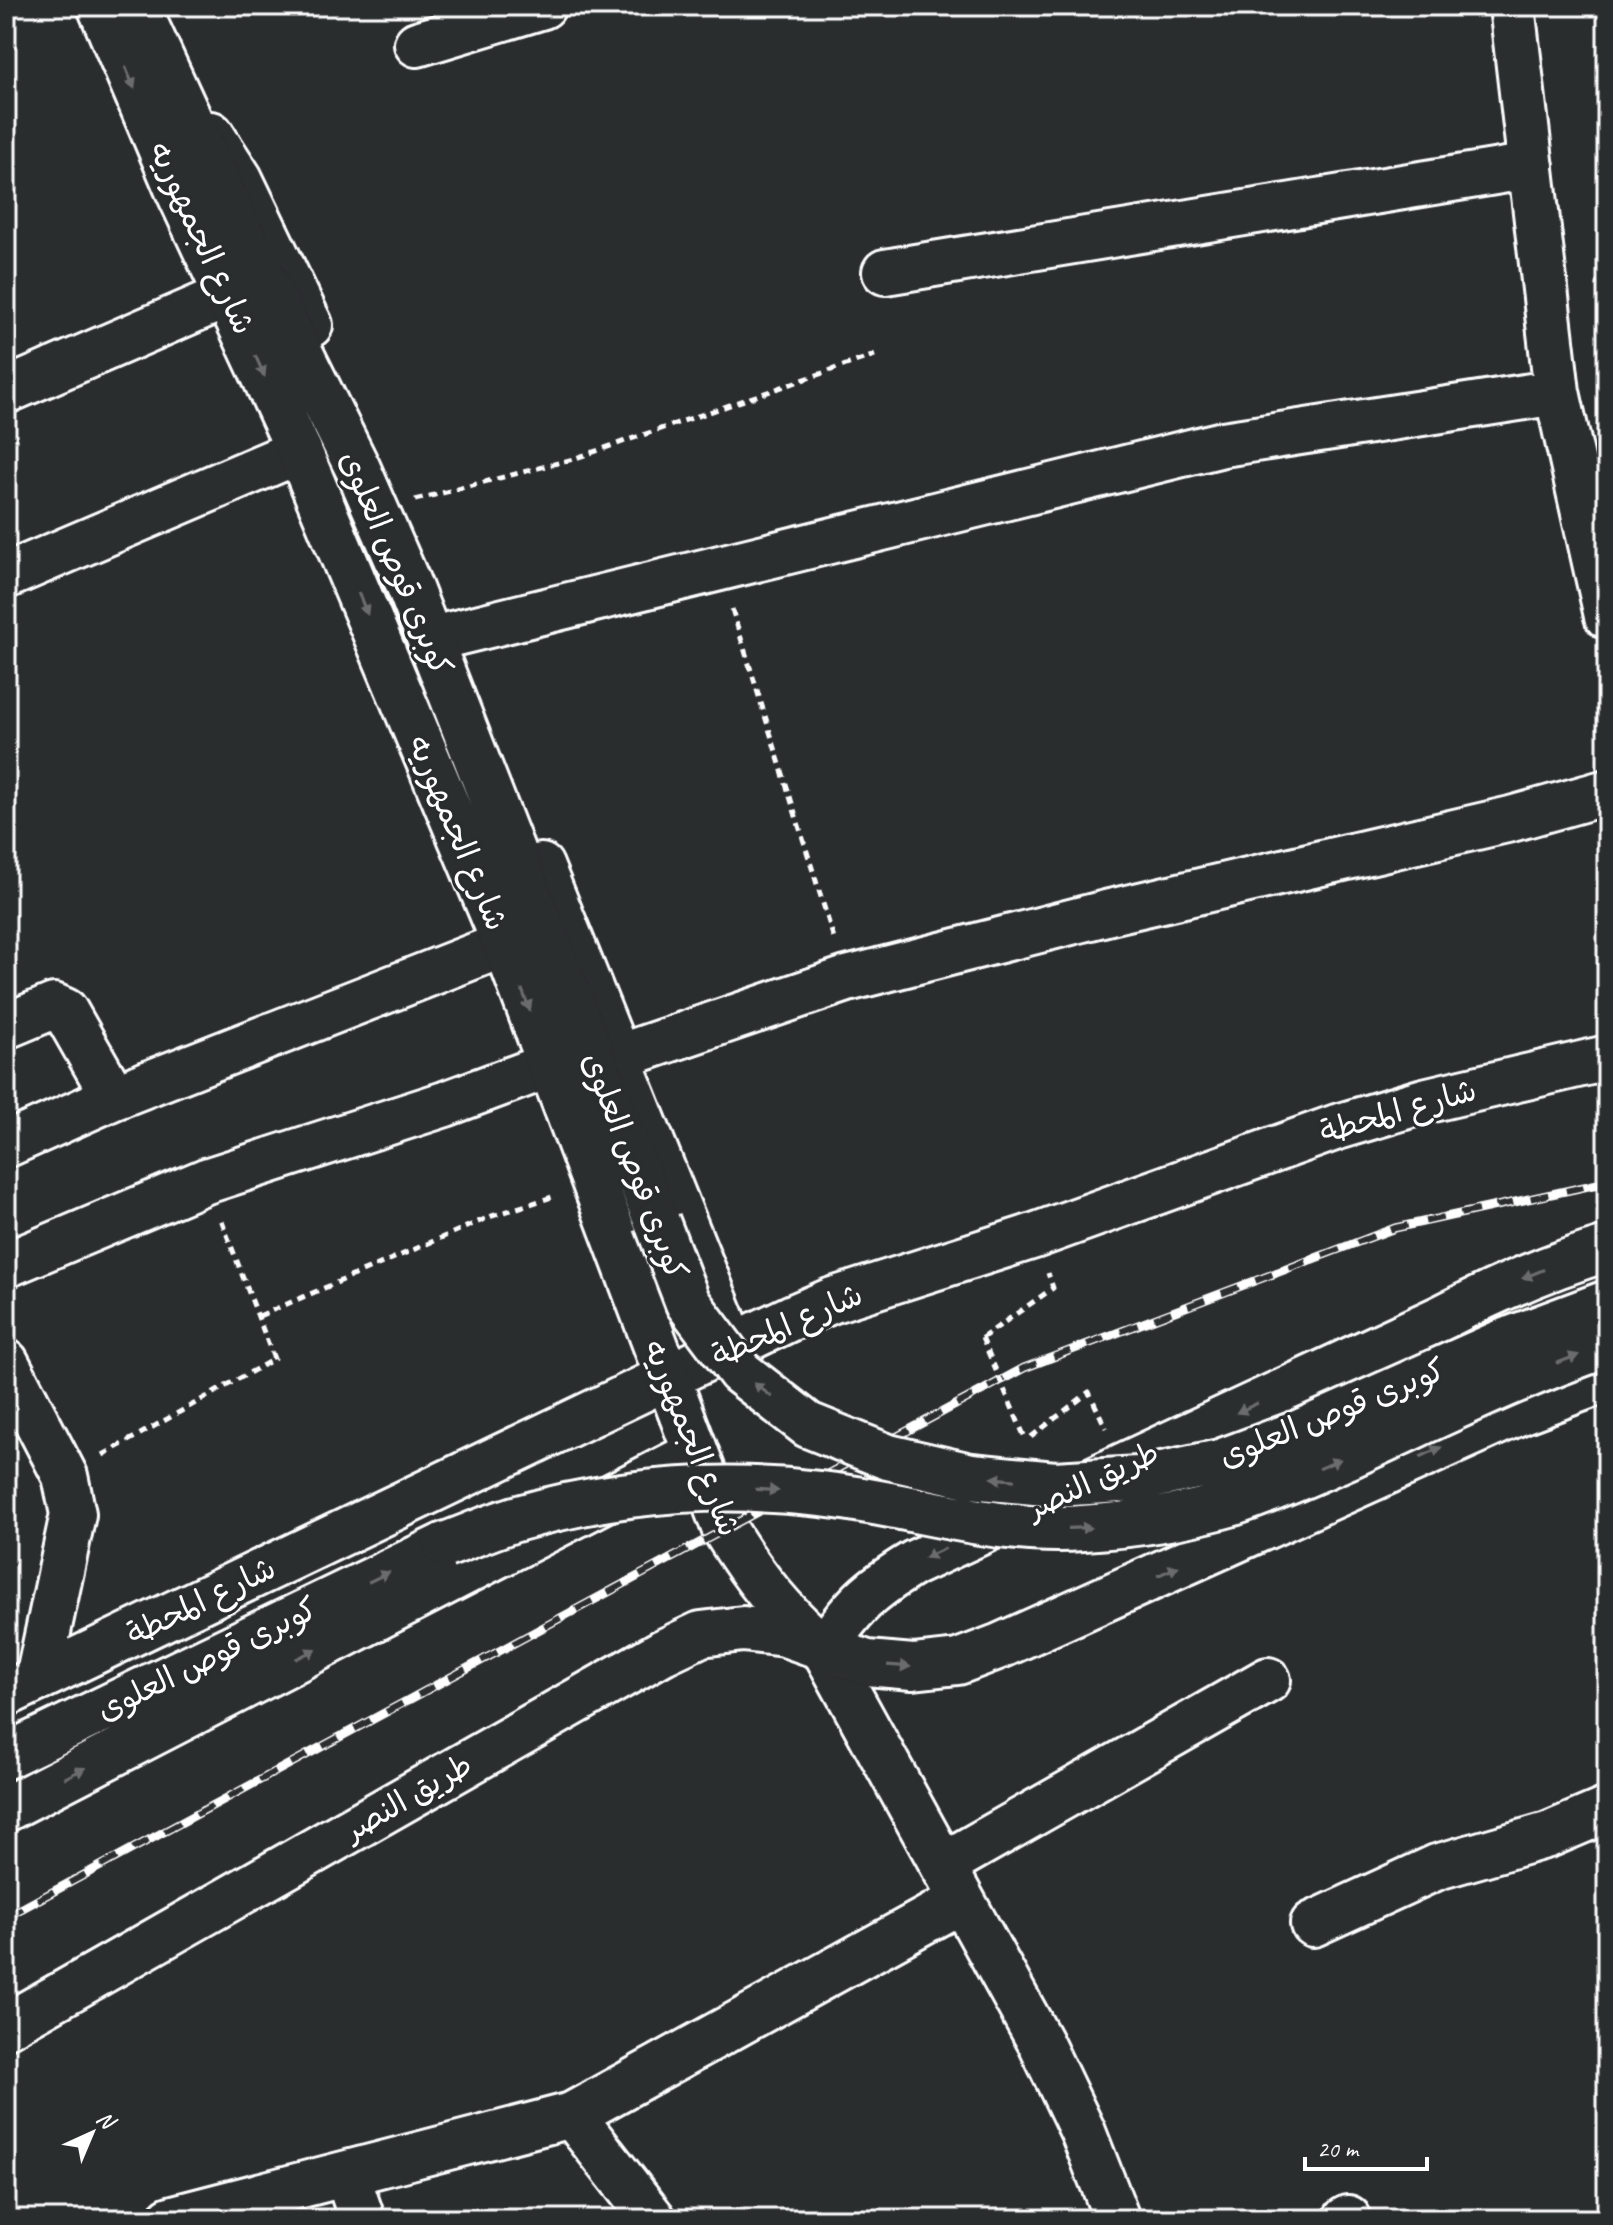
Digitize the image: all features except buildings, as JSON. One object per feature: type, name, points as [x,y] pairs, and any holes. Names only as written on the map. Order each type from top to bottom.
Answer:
[{"type":"street","name":"شارع الجمهوريه","points":[[100,6],[177,188],[299,451],[505,944],[725,1530],[752,1574],[785,1614],[824,1649]]},
{"type":"street","name":"شارع الجمهوريه","points":[[137,6],[178,99]]},
{"type":"street","points":[[417,44],[543,6]]},
{"type":"street","points":[[1512,6],[1557,392],[1593,481],[1607,616]]},
{"type":"street","points":[[178,99],[211,134],[240,179],[396,505],[734,1347]]},
{"type":"street","name":"كوبرى قوص العلوى","points":[[178,99],[358,469],[407,581],[688,1303],[740,1372],[808,1425],[888,1457],[971,1476],[1055,1484],[1138,1479],[1220,1462],[1298,1433],[1500,1343],[1607,1303]]},
{"type":"street","points":[[885,272],[1531,166]]},
{"type":"street","points":[[6,391],[228,295]]},
{"type":"street","points":[[448,635],[1223,444],[1557,392]]},
{"type":"street","points":[[6,576],[299,451]]},
{"type":"street","points":[[618,1057],[847,979],[1110,912],[1511,819],[1607,792]]},
{"type":"street","points":[[6,1145],[114,1097],[505,944]]},
{"type":"street","points":[[6,1026],[54,1006],[65,1011],[114,1097]]},
{"type":"street","name":"شارع المحطة","points":[[22,1686],[833,1300],[1034,1236],[1337,1127],[1424,1101],[1607,1058]]},
{"type":"street","points":[[6,1265],[206,1181],[445,1104],[550,1065]]},
{"type":"street","name":"طريق النصر","points":[[824,1649],[847,1614],[877,1585],[914,1563],[1441,1318],[1499,1287],[1607,1249]]},
{"type":"street","name":"كوبرى قوص العلوى","points":[[6,1756],[445,1545],[517,1518],[592,1500],[668,1490],[745,1488],[822,1494],[1004,1527],[1081,1529],[1158,1521],[1233,1502],[1305,1475],[1519,1379],[1607,1345]]},
{"type":"street","points":[[6,1362],[65,1476],[73,1514],[22,1686]]},
{"type":"street","name":"طريق النصر","points":[[6,2026],[663,1652],[701,1634],[743,1629],[785,1634],[867,1663],[913,1667],[958,1662],[1000,1646],[1522,1411],[1607,1379]]},
{"type":"street","points":[[6,1809],[696,1453]]},
{"type":"street","points":[[824,1649],[1040,2042],[1083,2132],[1117,2219]]},
{"type":"street","points":[[170,2219],[572,2115],[952,1883],[1268,1680]]},
{"type":"street","points":[[1313,1924],[1437,1867],[1548,1835],[1607,1810]]},
{"type":"street","points":[[572,2115],[653,2219]]},
{"type":"street","points":[[347,2175],[362,2219]]},
{"type":"path","points":[[396,505],[573,459],[875,355]]},
{"type":"path","points":[[719,569],[847,979]]},
{"type":"path","points":[[65,1476],[274,1359],[206,1181]]},
{"type":"path","points":[[259,1316],[492,1216],[594,1183]]},
{"type":"path","points":[[1053,1288],[982,1338],[1026,1441],[1089,1392]]},
{"type":"railway","points":[[6,1917],[1024,1368],[1395,1228],[1607,1182]]}]
